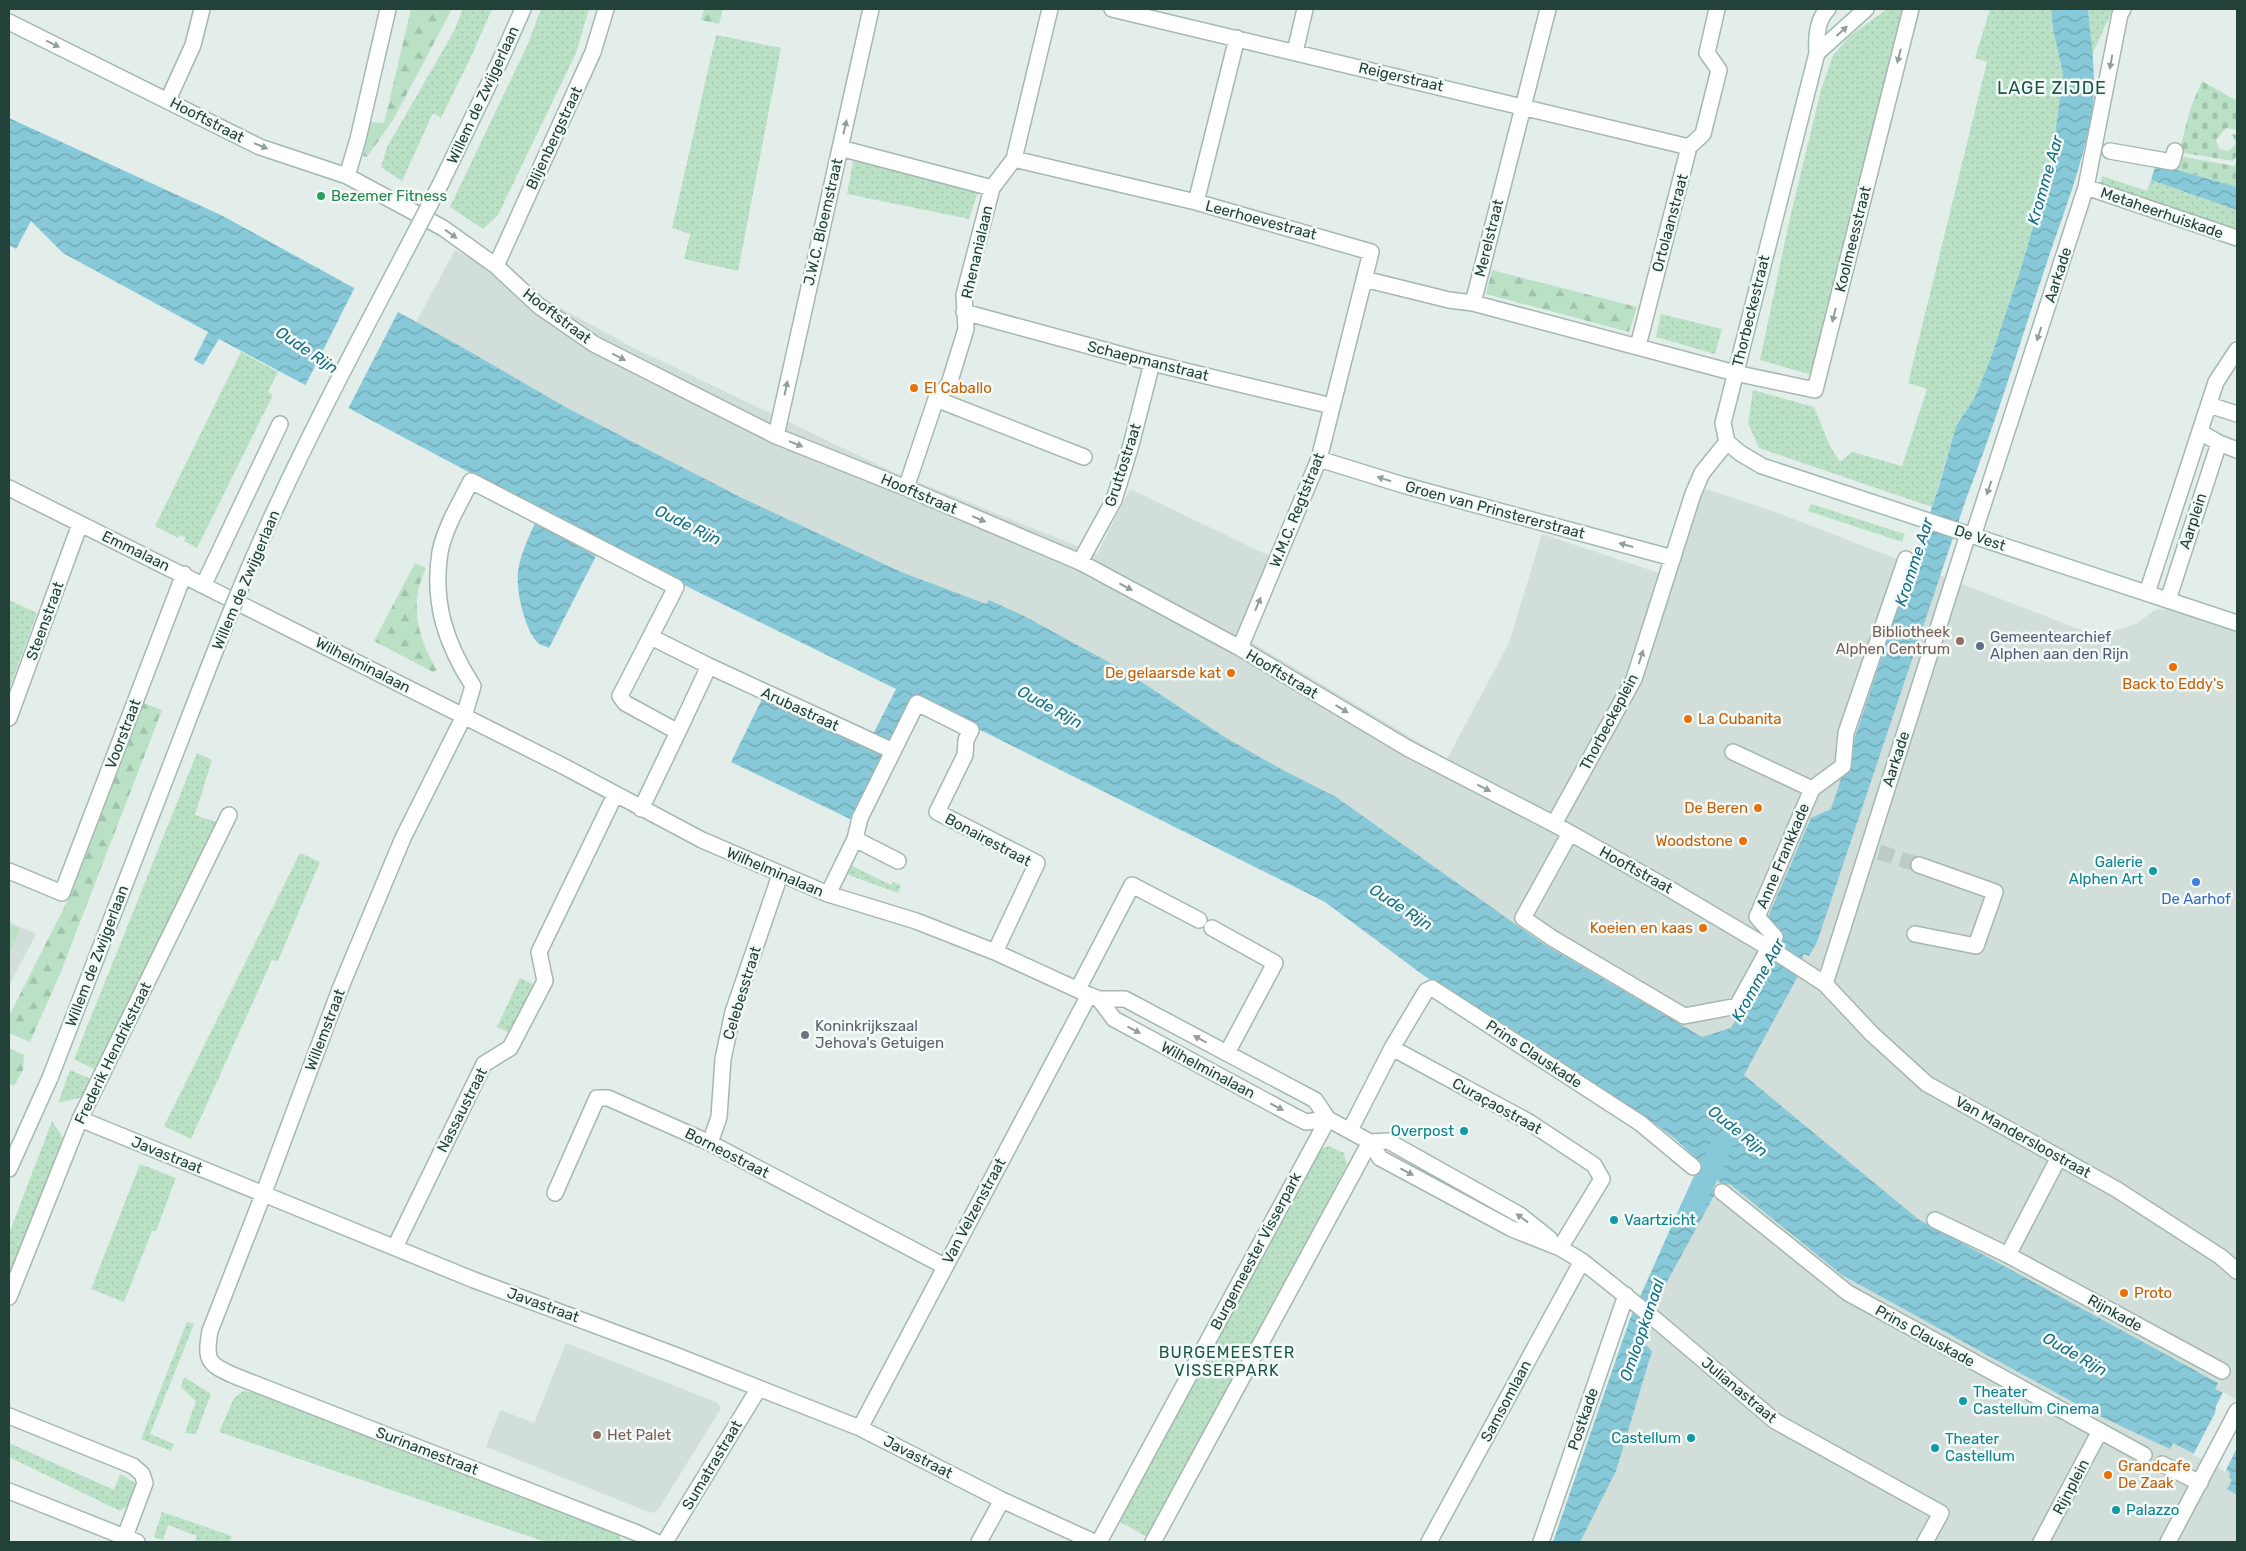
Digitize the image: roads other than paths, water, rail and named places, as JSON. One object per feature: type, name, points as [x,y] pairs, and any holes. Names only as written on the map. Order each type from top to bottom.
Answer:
[{"type":"street","points":[[168,100],[193,45],[202,9]]},
{"type":"street","points":[[347,176],[358,139],[388,9]]},
{"type":"street","name":"Willem de Zwijgerlaan","points":[[9,1169],[50,1078],[232,607],[256,550],[322,415],[441,183],[523,9]]},
{"type":"street","name":"Blijenbergstraat","points":[[496,266],[593,52],[606,9]]},
{"type":"street","name":"J.W.C. Bloemstraat","points":[[776,436],[871,9]]},
{"type":"street","name":"Rhenanialaan","points":[[906,488],[936,399],[949,384],[966,330],[964,296],[992,188],[1014,159],[1050,9]]},
{"type":"street","name":"Reigerstraat","points":[[1112,9],[1690,147]]},
{"type":"street","points":[[1295,52],[1305,9]]},
{"type":"street","name":"Merelstraat","points":[[1473,303],[1548,9]]},
{"type":"street","name":"Ortolaanstraat","points":[[1638,346],[1690,147],[1703,134],[1719,70],[1707,53],[1717,9]]},
{"type":"street","name":"Thorbeckestraat","points":[[1727,442],[1723,423],[1817,53],[1816,37],[1824,13],[1828,9]]},
{"type":"street","points":[[1817,53],[1866,9]]},
{"type":"street","name":"Koolmeesstraat","points":[[1735,373],[1815,390],[1911,9]]},
{"type":"street","name":"Aarkade","points":[[1825,984],[1873,850],[1971,535],[2086,187],[2122,11]]},
{"type":"street","name":"Hooftstraat","points":[[9,22],[260,147],[347,176],[443,228],[496,266],[539,306],[594,344],[776,436],[906,488],[1080,562],[1240,648],[1409,749],[1570,833],[1772,949],[1825,984]]},
{"type":"street","points":[[1196,202],[1237,38]]},
{"type":"street","name":"Rhenanialaan","points":[[840,148],[992,188]]},
{"type":"street","points":[[2110,151],[2172,162],[2175,150]]},
{"type":"street","name":"Leerhoevestraat","points":[[1014,159],[1100,181],[1196,202],[1371,252],[1364,280]]},
{"type":"street","name":"Metaheerhuiskade","points":[[2086,187],[2237,238]]},
{"type":"street","points":[[1364,280],[1449,300],[1473,303],[1735,373]]},
{"type":"street","name":"W.M.C. Regtstraat","points":[[1240,648],[1319,459],[1364,280]]},
{"type":"street","name":"Schaepmanstraat","points":[[964,312],[1152,363],[1332,406]]},
{"type":"street","points":[[2147,593],[2171,503],[2182,487],[2216,382],[2237,350]]},
{"type":"street","name":"Gruttostraat","points":[[1080,562],[1114,500],[1132,445],[1152,363]]},
{"type":"street","points":[[936,399],[1084,457]]},
{"type":"street","points":[[2209,404],[2237,414]]},
{"type":"street","points":[[204,584],[280,424]]},
{"type":"street","points":[[2200,432],[2219,443],[2237,450]]},
{"type":"street","points":[[1673,558],[1693,494],[1702,473],[1727,442]]},
{"type":"street","name":"De Vest","points":[[1727,442],[1740,453],[1762,466],[2237,623]]},
{"type":"street","name":"Aarplein","points":[[2168,600],[2219,443]]},
{"type":"street","name":"Groen van Prinstererstraat","points":[[1319,459],[1403,485],[1673,558]]},
{"type":"street","points":[[464,716],[473,686],[457,661],[444,627],[437,600],[441,551],[454,515],[471,481],[676,587],[620,696],[625,703],[678,732]]},
{"type":"street","name":"Emmalaan","points":[[9,488],[262,614]]},
{"type":"street","points":[[2171,503],[2196,511]]},
{"type":"street","name":"Steenstraat","points":[[9,718],[80,524]]},
{"type":"street","name":"Thorbeckeplein","points":[[1554,824],[1634,679],[1673,558]]},
{"type":"street","name":"Anne Frankkade","points":[[1772,949],[1775,937],[1757,917],[1812,789],[1844,766],[1846,733],[1906,559]]},
{"type":"street","name":"Voorstraat","points":[[9,871],[62,893],[184,574]]},
{"type":"street","name":"Wilhelminalaan","points":[[262,614],[464,716],[702,840],[780,875],[828,894],[916,921],[996,952],[1089,994],[1125,999],[1316,1100],[1328,1119],[1370,1142],[1388,1142],[1520,1215],[1560,1248],[1582,1261],[1626,1295]]},
{"type":"street","name":"Arubastraat","points":[[651,637],[709,666],[893,751]]},
{"type":"street","points":[[641,809],[709,666]]},
{"type":"street","name":"Bonairestraat","points":[[828,894],[855,839],[860,818],[917,703],[971,730],[966,740],[965,755],[937,812],[1036,863],[996,952]]},
{"type":"street","name":"Willemstraat","points":[[206,1352],[210,1330],[263,1195],[334,1004],[403,838],[464,716]]},
{"type":"street","points":[[1733,752],[1812,789]]},
{"type":"street","name":"Nassaustraat","points":[[396,1247],[484,1064],[510,1048],[545,981],[539,952],[615,795]]},
{"type":"street","name":"Frederik Hendrikstraat","points":[[9,1297],[80,1119],[229,815]]},
{"type":"street","points":[[1570,833],[1524,918],[1552,938],[1684,1016],[1737,1006],[1772,949]]},
{"type":"street","points":[[855,839],[898,861]]},
{"type":"street","points":[[1915,934],[1976,946],[1995,892],[1919,865]]},
{"type":"street","name":"Celebesstraat","points":[[710,1143],[719,1117],[723,1059],[733,1012],[780,875]]},
{"type":"street","name":"Wilhelminalaan","points":[[1126,881],[1274,963],[1226,1053]]},
{"type":"street","name":"Van Velzenstraat","points":[[860,1428],[1089,994],[1126,881]]},
{"type":"street","name":"Van Mandersloostraat","points":[[1825,984],[1872,1034],[1927,1084],[2116,1189],[2221,1256],[2237,1272]]},
{"type":"street","name":"Prins Clauskade","points":[[1392,1048],[1426,992],[1432,988],[1640,1123],[1692,1167]]},
{"type":"street","name":"Wilhelminalaan","points":[[1089,994],[1114,1020],[1306,1122],[1328,1119]]},
{"type":"street","points":[[1350,1130],[1392,1048]]},
{"type":"street","name":"Curaçaostraat","points":[[1392,1048],[1529,1122],[1594,1165],[1602,1179],[1560,1248]]},
{"type":"street","name":"Borneostraat","points":[[554,1193],[598,1098],[608,1098],[710,1143],[944,1266]]},
{"type":"street","name":"Javastraat","points":[[80,1119],[474,1280],[675,1355],[860,1428],[1002,1500]]},
{"type":"street","name":"Burgemeester Visserpark","points":[[1099,1542],[1328,1119]]},
{"type":"street","points":[[1153,1542],[1370,1142]]},
{"type":"street","points":[[2008,1255],[2059,1157]]},
{"type":"street","name":"Prins Clauskade","points":[[1722,1192],[1848,1293],[2144,1455]]},
{"type":"street","name":"Rijnkade","points":[[1936,1220],[2008,1255],[2222,1371]]},
{"type":"street","name":"Samsomlaan","points":[[1430,1542],[1582,1261]]},
{"type":"street","name":"Julianastraat","points":[[1626,1295],[1775,1422],[1940,1513],[1925,1542]]},
{"type":"street","name":"Postkade","points":[[1541,1542],[1626,1295]]},
{"type":"street","name":"Surinamestraat","points":[[206,1352],[214,1367],[228,1373],[628,1529],[656,1542]]},
{"type":"street","name":"Sumatrastraat","points":[[665,1542],[759,1388]]},
{"type":"street","points":[[2168,1542],[2237,1411]]},
{"type":"street","points":[[9,1416],[133,1466],[142,1474],[145,1483],[128,1541],[11,1494]]},
{"type":"street","name":"Rijnplein","points":[[2042,1542],[2100,1431]]},
{"type":"street","points":[[2162,1464],[2200,1483]]},
{"type":"street","points":[[980,1542],[1002,1500],[1094,1542]]},
{"type":"water","points":[[2051,9],[2088,9],[2094,91],[2091,118],[2082,157],[1997,415],[1966,499],[1817,942],[1809,956],[1804,954],[1794,972],[1798,976],[1744,1075],[1918,1219],[2218,1383],[2215,1389],[2237,1400],[2237,1495],[2227,1489],[2232,1480],[2229,1478],[2230,1472],[2173,1443],[2170,1449],[2089,1411],[1842,1275],[1730,1184],[1723,1185],[1674,1138],[1645,1116],[1535,1049],[1423,975],[1325,902],[912,696],[850,819],[731,762],[763,697],[867,746],[896,689],[698,592],[576,529],[570,542],[596,556],[549,648],[538,643],[529,629],[522,609],[518,589],[519,566],[535,523],[561,537],[568,525],[219,339],[203,365],[194,360],[208,332],[63,253],[31,221],[16,249],[9,245],[9,118],[221,215],[460,346],[567,408],[742,498],[901,572],[986,604],[989,600],[1024,616],[1125,671],[1223,736],[1279,768],[1336,797],[1542,943],[1702,1037],[1731,1028],[1770,960],[1776,962],[1786,944],[1781,940],[1784,936],[1768,917],[1811,818],[1831,809],[1939,486],[1956,426],[1974,399],[1990,360],[2021,268],[2051,165],[2063,74],[2053,29]]},
{"type":"water","points":[[2156,164],[2237,187],[2237,210],[2151,180]]},
{"type":"water","points":[[1694,1176],[1716,1192],[1668,1280],[1643,1342],[1652,1351],[1616,1471],[1580,1542],[1553,1542],[1630,1319]]},
{"type":"waterway","name":"Omloopkanaal","points":[[1690,1211],[1722,1145]]},
{"type":"tunnel","points":[[1879,852],[1919,865]]},
{"type":"place","name":"Bezemer Fitness","points":[[321,196]]},
{"type":"place","name":"El Caballo","points":[[914,388]]},
{"type":"place","name":"Bibliotheek Alphen Centrum","points":[[1960,641]]},
{"type":"place","name":"Gemeentearchief Alphen aan den Rijn","points":[[1980,646]]},
{"type":"place","name":"Back to Eddy's","points":[[2173,667]]},
{"type":"place","name":"De gelaarsde kat","points":[[1231,673]]},
{"type":"place","name":"La Cubanita","points":[[1688,719]]},
{"type":"place","name":"De Beren","points":[[1758,808]]},
{"type":"place","name":"Woodstone","points":[[1743,841]]},
{"type":"place","name":"Galerie Alphen Art","points":[[2153,871]]},
{"type":"place","name":"De Aarhof","points":[[2196,882]]},
{"type":"place","name":"Koeien en kaas","points":[[1703,928]]},
{"type":"place","name":"Koninkrijkszaal Jehova's Getuigen","points":[[805,1035]]},
{"type":"place","name":"Overpost","points":[[1464,1131]]},
{"type":"place","name":"Vaartzicht","points":[[1614,1220]]},
{"type":"place","name":"Proto","points":[[2124,1293]]},
{"type":"place","name":"Theater Castellum Cinema","points":[[1963,1401]]},
{"type":"place","name":"Het Palet","points":[[597,1435]]},
{"type":"place","name":"Castellum","points":[[1691,1438]]},
{"type":"place","name":"Theater Castellum","points":[[1935,1448]]},
{"type":"place","name":"Grandcafe De Zaak","points":[[2108,1475]]},
{"type":"place","name":"Palazzo","points":[[2116,1510]]},
{"type":"district","name":"LAGE ZIJDE","points":[[2052,88]]},
{"type":"district","name":"BURGEMEESTER VISSERPARK","points":[[1227,1361]]},
{"type":"water label","name":"Kromme Aar","points":[[2045,180]]},
{"type":"water label","name":"Oude Rijn","points":[[307,350]]},
{"type":"water label","name":"Oude Rijn","points":[[688,525]]},
{"type":"water label","name":"Kromme Aar","points":[[1914,562]]},
{"type":"water label","name":"Oude Rijn","points":[[1050,707]]},
{"type":"water label","name":"Oude Rijn","points":[[1401,907]]},
{"type":"water label","name":"Kromme Aar","points":[[1758,980]]},
{"type":"water label","name":"Oude Rijn","points":[[1738,1131]]},
{"type":"water label","name":"Oude Rijn","points":[[2075,1354]]}]
